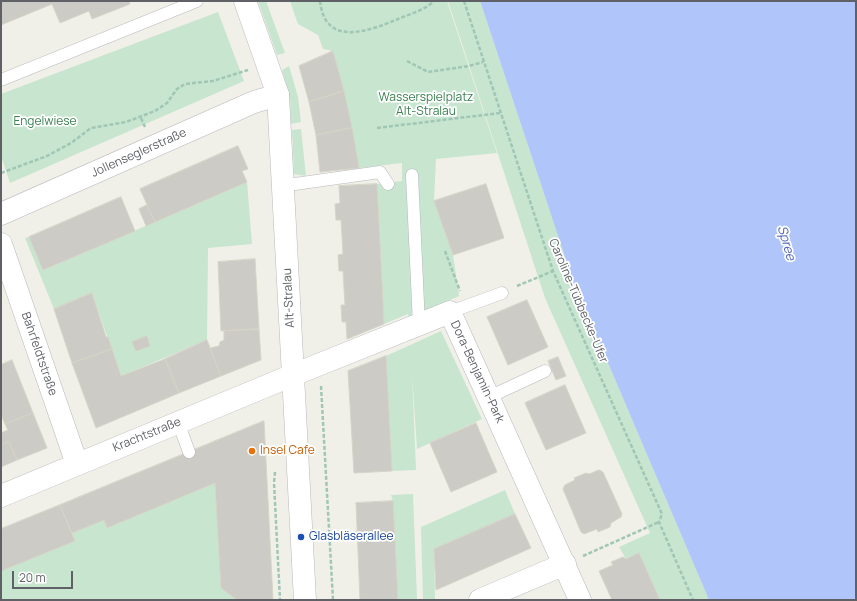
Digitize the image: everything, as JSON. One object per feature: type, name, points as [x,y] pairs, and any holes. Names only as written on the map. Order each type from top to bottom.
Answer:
[{"type":"street","name":"Alt-Stralau","points":[[245,1],[278,95],[305,600]]},
{"type":"street","name":"Jollenseglerstraße","points":[[1,214],[247,105],[278,95]]},
{"type":"street","name":"Bahrfeldtstraße","points":[[1,244],[77,464]]},
{"type":"street","name":"Dora-Benjamin-Park","points":[[293,375],[458,309],[489,397],[580,600]]},
{"type":"street","name":"Krachtstraße","points":[[1,496],[293,375]]},
{"type":"street","points":[[480,600],[565,564]]},
{"type":"lane","points":[[1,80],[197,1]]},
{"type":"lane","points":[[283,184],[295,184],[380,172],[388,184]]},
{"type":"lane","points":[[412,175],[419,325]]},
{"type":"lane","points":[[458,309],[502,293]]},
{"type":"lane","points":[[489,397],[546,371]]},
{"type":"lane","points":[[178,422],[189,452]]},
{"type":"path","points":[[320,1],[321,13],[329,24],[341,32],[358,32],[377,28],[420,10],[434,1]]},
{"type":"path","name":"Caroline-Tübbecke-Ufer","points":[[464,1],[553,271],[662,514],[659,522],[693,600]]},
{"type":"path","points":[[408,61],[428,72],[469,66],[483,62]]},
{"type":"path","points":[[1,173],[47,156],[71,143],[90,128],[126,122],[155,111],[167,103],[177,89],[185,84],[213,81],[253,68]]},
{"type":"path","points":[[377,128],[500,113]]},
{"type":"path","points":[[445,251],[458,309]]},
{"type":"path","points":[[502,293],[553,271]]},
{"type":"path","points":[[321,383],[333,600]]},
{"type":"path","points":[[274,483],[280,600]]},
{"type":"path","points":[[565,564],[659,522]]},
{"type":"green space","points":[[258,1],[266,1],[285,53],[277,55]]},
{"type":"green space","name":"Wasserspielplatz Alt-Stralau","points":[[290,1],[447,1],[497,153],[436,159],[434,201],[453,255],[459,296],[409,318],[408,314],[384,324],[377,184],[402,181],[402,163],[359,168],[344,91],[333,51],[323,49],[318,35],[298,24]]},
{"type":"green space","points":[[448,1],[480,1],[573,281],[709,600],[660,600],[639,553],[626,559],[619,547],[650,533],[545,298]]},
{"type":"green space","name":"Engelwiese","points":[[218,12],[244,81],[10,183],[1,156],[1,94]]},
{"type":"green space","points":[[289,66],[298,97],[301,122],[291,124],[290,99],[282,70]]},
{"type":"green space","points":[[301,129],[306,176],[294,174],[292,130]]},
{"type":"green space","points":[[247,182],[252,244],[208,248],[207,340],[121,376],[92,293],[54,309],[25,238],[29,237],[44,270]]},
{"type":"green space","points":[[441,331],[482,419],[417,449],[412,373],[416,470],[392,471],[386,356]]},
{"type":"green space","points":[[215,483],[221,588],[237,600],[1,600],[1,571],[75,541],[72,533],[104,520],[107,528]]},
{"type":"green space","points":[[505,490],[515,514],[434,549],[435,599],[423,600],[421,527]]},
{"type":"green space","points":[[413,494],[417,600],[398,600],[393,501],[391,495]]},
{"type":"water","name":"Spree","points":[[480,1],[856,1],[856,600],[709,600],[573,281]]},
{"type":"building","points":[[1,1],[129,1],[130,4],[92,19],[89,11],[60,23],[52,4],[1,25]]},
{"type":"building","points":[[333,51],[344,91],[309,102],[299,66]]},
{"type":"building","points":[[344,91],[352,128],[316,135],[309,102]]},
{"type":"building","points":[[352,128],[359,168],[320,172],[316,135]]},
{"type":"building","points":[[238,146],[248,169],[242,171],[247,182],[155,222],[140,189]]},
{"type":"building","points":[[377,184],[384,324],[347,339],[346,322],[342,322],[341,305],[345,305],[343,271],[339,271],[338,255],[343,254],[341,220],[336,220],[335,204],[340,203],[339,186]]},
{"type":"building","points":[[486,184],[504,238],[453,255],[434,201]]},
{"type":"building","points":[[121,197],[135,231],[43,270],[29,237]]},
{"type":"building","points":[[147,205],[155,222],[146,226],[139,209]]},
{"type":"building","points":[[255,259],[259,329],[221,331],[218,262]]},
{"type":"building","points":[[92,293],[106,337],[108,337],[112,349],[72,363],[54,309]]},
{"type":"building","points":[[527,300],[548,347],[508,365],[487,317]]},
{"type":"building","points":[[259,329],[261,360],[221,376],[210,348],[219,346],[220,342],[224,340],[224,331]]},
{"type":"building","points":[[147,336],[150,346],[136,351],[132,342]]},
{"type":"building","points":[[207,340],[221,376],[179,393],[165,359]]},
{"type":"building","points":[[112,349],[121,376],[165,359],[179,393],[96,428],[72,363]]},
{"type":"building","points":[[386,356],[392,471],[354,473],[348,371]]},
{"type":"building","points":[[558,357],[566,376],[556,380],[548,361]]},
{"type":"building","points":[[12,360],[33,413],[5,424],[1,414],[1,365]]},
{"type":"building","points":[[565,385],[586,433],[546,450],[525,403]]},
{"type":"building","points":[[33,413],[47,448],[17,460],[9,442],[1,443],[1,433],[8,430],[5,424]]},
{"type":"building","points":[[264,421],[273,600],[237,600],[221,588],[215,483],[107,528],[104,520],[72,533],[60,505]]},
{"type":"building","points":[[476,423],[497,472],[451,492],[430,443]]},
{"type":"building","points":[[9,442],[17,460],[1,467],[1,443]]},
{"type":"building","points":[[599,470],[603,472],[622,514],[621,517],[611,523],[610,527],[598,532],[597,529],[584,534],[581,532],[563,489],[565,485],[575,480],[574,478]]},
{"type":"building","points":[[393,501],[398,600],[360,600],[356,503]]},
{"type":"building","points":[[60,505],[75,541],[1,571],[1,529]]},
{"type":"building","points":[[515,514],[531,548],[436,590],[434,549]]},
{"type":"building","points":[[639,553],[660,600],[612,600],[599,571],[613,565],[611,562],[623,557],[626,559]]},
{"type":"place","name":"Insel Cafe","points":[[252,451]]},
{"type":"place","name":"Glasbläserallee","points":[[301,537]]}]
